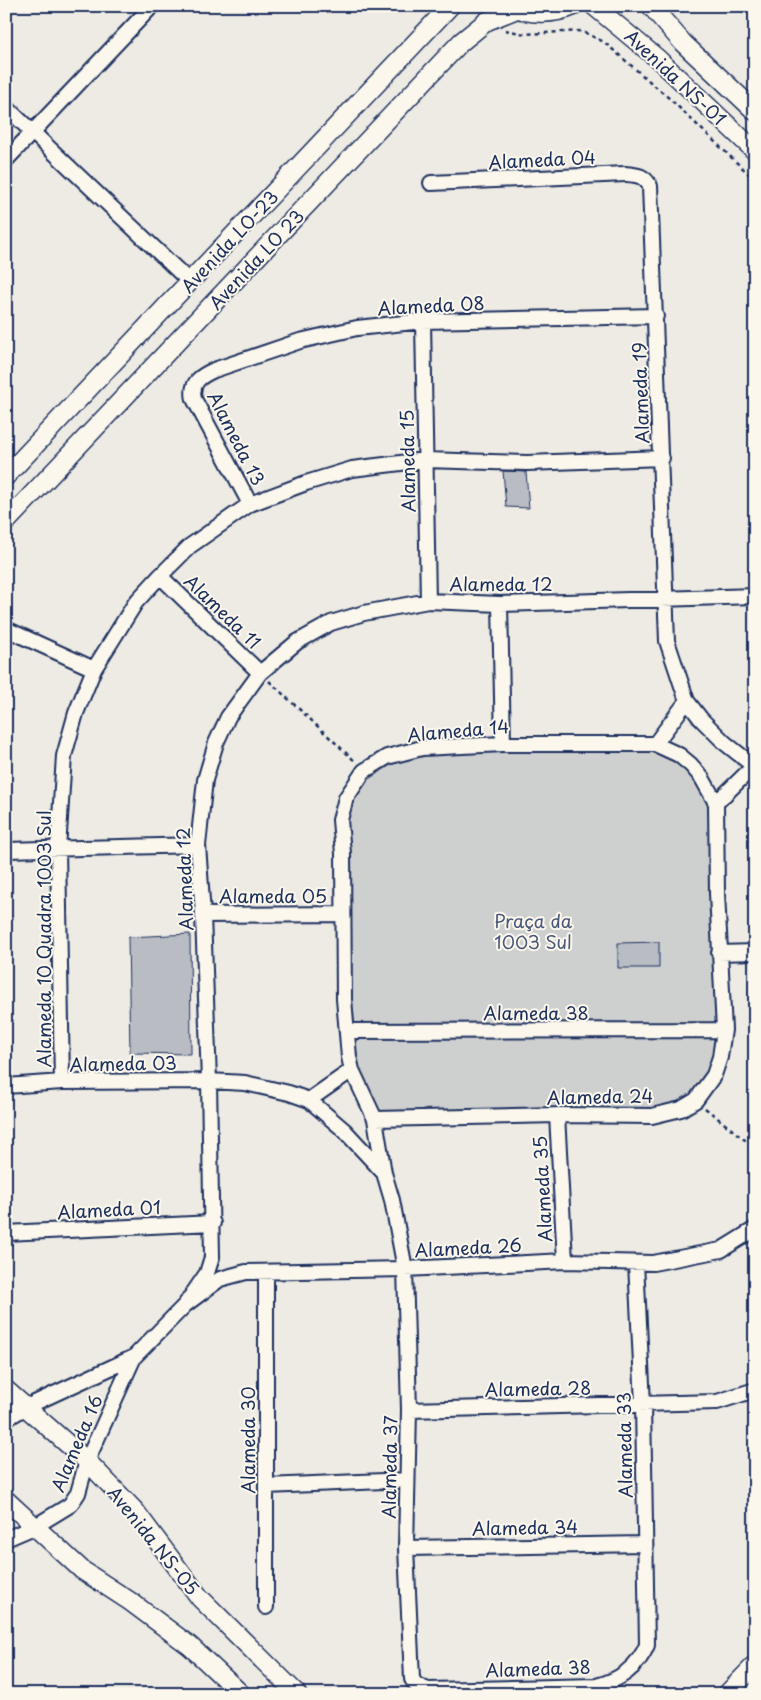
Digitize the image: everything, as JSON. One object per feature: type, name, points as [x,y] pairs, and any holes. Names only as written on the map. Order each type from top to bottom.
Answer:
[{"type":"street","points":[[6,160],[152,6]]},
{"type":"street","name":"Avenida LO-23","points":[[6,476],[450,6]]},
{"type":"street","points":[[514,8],[541,13],[565,10],[574,6]]},
{"type":"street","name":"Avenida NS-01","points":[[594,6],[658,59],[755,151]]},
{"type":"street","name":"Avenida NS-01","points":[[651,6],[683,43],[755,112]]},
{"type":"street","name":"Avenida LO 23","points":[[6,522],[462,42],[487,21],[514,8]]},
{"type":"street","points":[[6,107],[190,282]]},
{"type":"street","name":"Alameda 04","points":[[431,183],[625,174],[644,177],[650,186]]},
{"type":"street","name":"Alameda 19","points":[[650,186],[662,458],[664,598],[667,641],[687,702]]},
{"type":"street","name":"Alameda 08","points":[[214,370],[300,341],[357,328],[423,321],[656,316]]},
{"type":"street","name":"Alameda 15","points":[[423,321],[428,600]]},
{"type":"street","name":"Alameda 13","points":[[214,370],[204,375],[194,384],[194,398],[250,504]]},
{"type":"street","name":"Alameda 10 Quadra 1003 Sul","points":[[62,1082],[58,849],[64,756],[76,713],[94,669],[136,602],[160,576],[197,540],[250,504],[306,483],[352,469],[425,460],[527,463],[662,458]]},
{"type":"street","name":"Alameda 11","points":[[160,576],[260,673]]},
{"type":"street","name":"Alameda 12","points":[[185,1304],[210,1265],[213,1223],[203,915],[198,845],[204,780],[216,743],[228,716],[260,673],[297,642],[331,623],[364,613],[428,600],[500,604],[755,596]]},
{"type":"street","points":[[500,604],[503,744]]},
{"type":"street","points":[[6,630],[94,669]]},
{"type":"street","points":[[655,744],[687,702],[700,719],[754,766],[716,804]]},
{"type":"street","name":"Alameda 14","points":[[375,1119],[352,1070],[344,998],[340,820],[346,798],[364,770],[387,756],[422,748],[503,744],[655,744],[679,755],[691,765],[702,778],[716,804]]},
{"type":"street","name":"Alameda 24","points":[[375,1119],[557,1115],[652,1116],[681,1109],[696,1100],[714,1075],[720,1057],[724,1030],[719,952],[715,837],[716,804]]},
{"type":"street","points":[[6,850],[198,845]]},
{"type":"street","name":"Alameda 05","points":[[203,915],[343,914]]},
{"type":"street","points":[[719,952],[755,952]]},
{"type":"street","name":"Alameda 38","points":[[347,1031],[724,1030]]},
{"type":"street","points":[[352,1070],[309,1100],[344,1130],[384,1173]]},
{"type":"street","name":"Alameda 03","points":[[6,1086],[62,1082],[209,1081],[245,1083],[309,1100]]},
{"type":"street","name":"Alameda 35","points":[[557,1115],[565,1261]]},
{"type":"street","points":[[375,1119],[384,1173]]},
{"type":"street","name":"Alameda 37","points":[[384,1173],[392,1200],[405,1269],[409,1410],[406,1548],[411,1666]]},
{"type":"street","name":"Alameda 01","points":[[6,1233],[213,1223]]},
{"type":"street","name":"Alameda 26","points":[[185,1304],[220,1279],[246,1272],[266,1274],[565,1261],[653,1263],[721,1250],[755,1229]]},
{"type":"street","name":"Alameda 33","points":[[636,1263],[643,1404],[646,1626]]},
{"type":"street","name":"Alameda 30","points":[[266,1274],[266,1607]]},
{"type":"street","name":"Alameda 16","points":[[6,1539],[34,1527],[70,1505],[75,1499],[88,1461],[134,1357],[185,1304]]},
{"type":"street","name":"Alameda 16","points":[[6,1419],[26,1407],[134,1357]]},
{"type":"street","name":"Avenida NS-05","points":[[6,1390],[88,1461],[135,1511],[200,1598],[297,1694]]},
{"type":"street","name":"Alameda 28","points":[[409,1410],[717,1402],[755,1390]]},
{"type":"street","points":[[266,1486],[407,1480]]},
{"type":"street","points":[[6,1500],[82,1570],[131,1602],[190,1646],[241,1694]]},
{"type":"street","name":"Alameda 34","points":[[406,1548],[644,1544]]},
{"type":"street","name":"Alameda 38","points":[[411,1666],[412,1678],[416,1685],[428,1690],[596,1686],[613,1682],[643,1655],[647,1645],[646,1626]]},
{"type":"street","points":[[728,1694],[755,1665]]},
{"type":"path","points":[[502,29],[525,34],[580,31],[604,42],[670,100],[755,180]]},
{"type":"path","points":[[260,673],[364,770]]},
{"type":"path","points":[[696,1100],[755,1148]]},
{"type":"green space","name":"Praça da 1003 Sul","points":[[657,744],[691,765],[716,803],[723,1040],[696,1100],[632,1117],[375,1119],[352,1070],[341,835],[351,791],[420,746]]},
{"type":"building","points":[[503,471],[526,472],[529,508],[506,507]]},
{"type":"building","points":[[190,934],[191,1054],[130,1053],[128,937]]},
{"type":"building","points":[[659,942],[659,968],[618,968],[618,943]]}]
